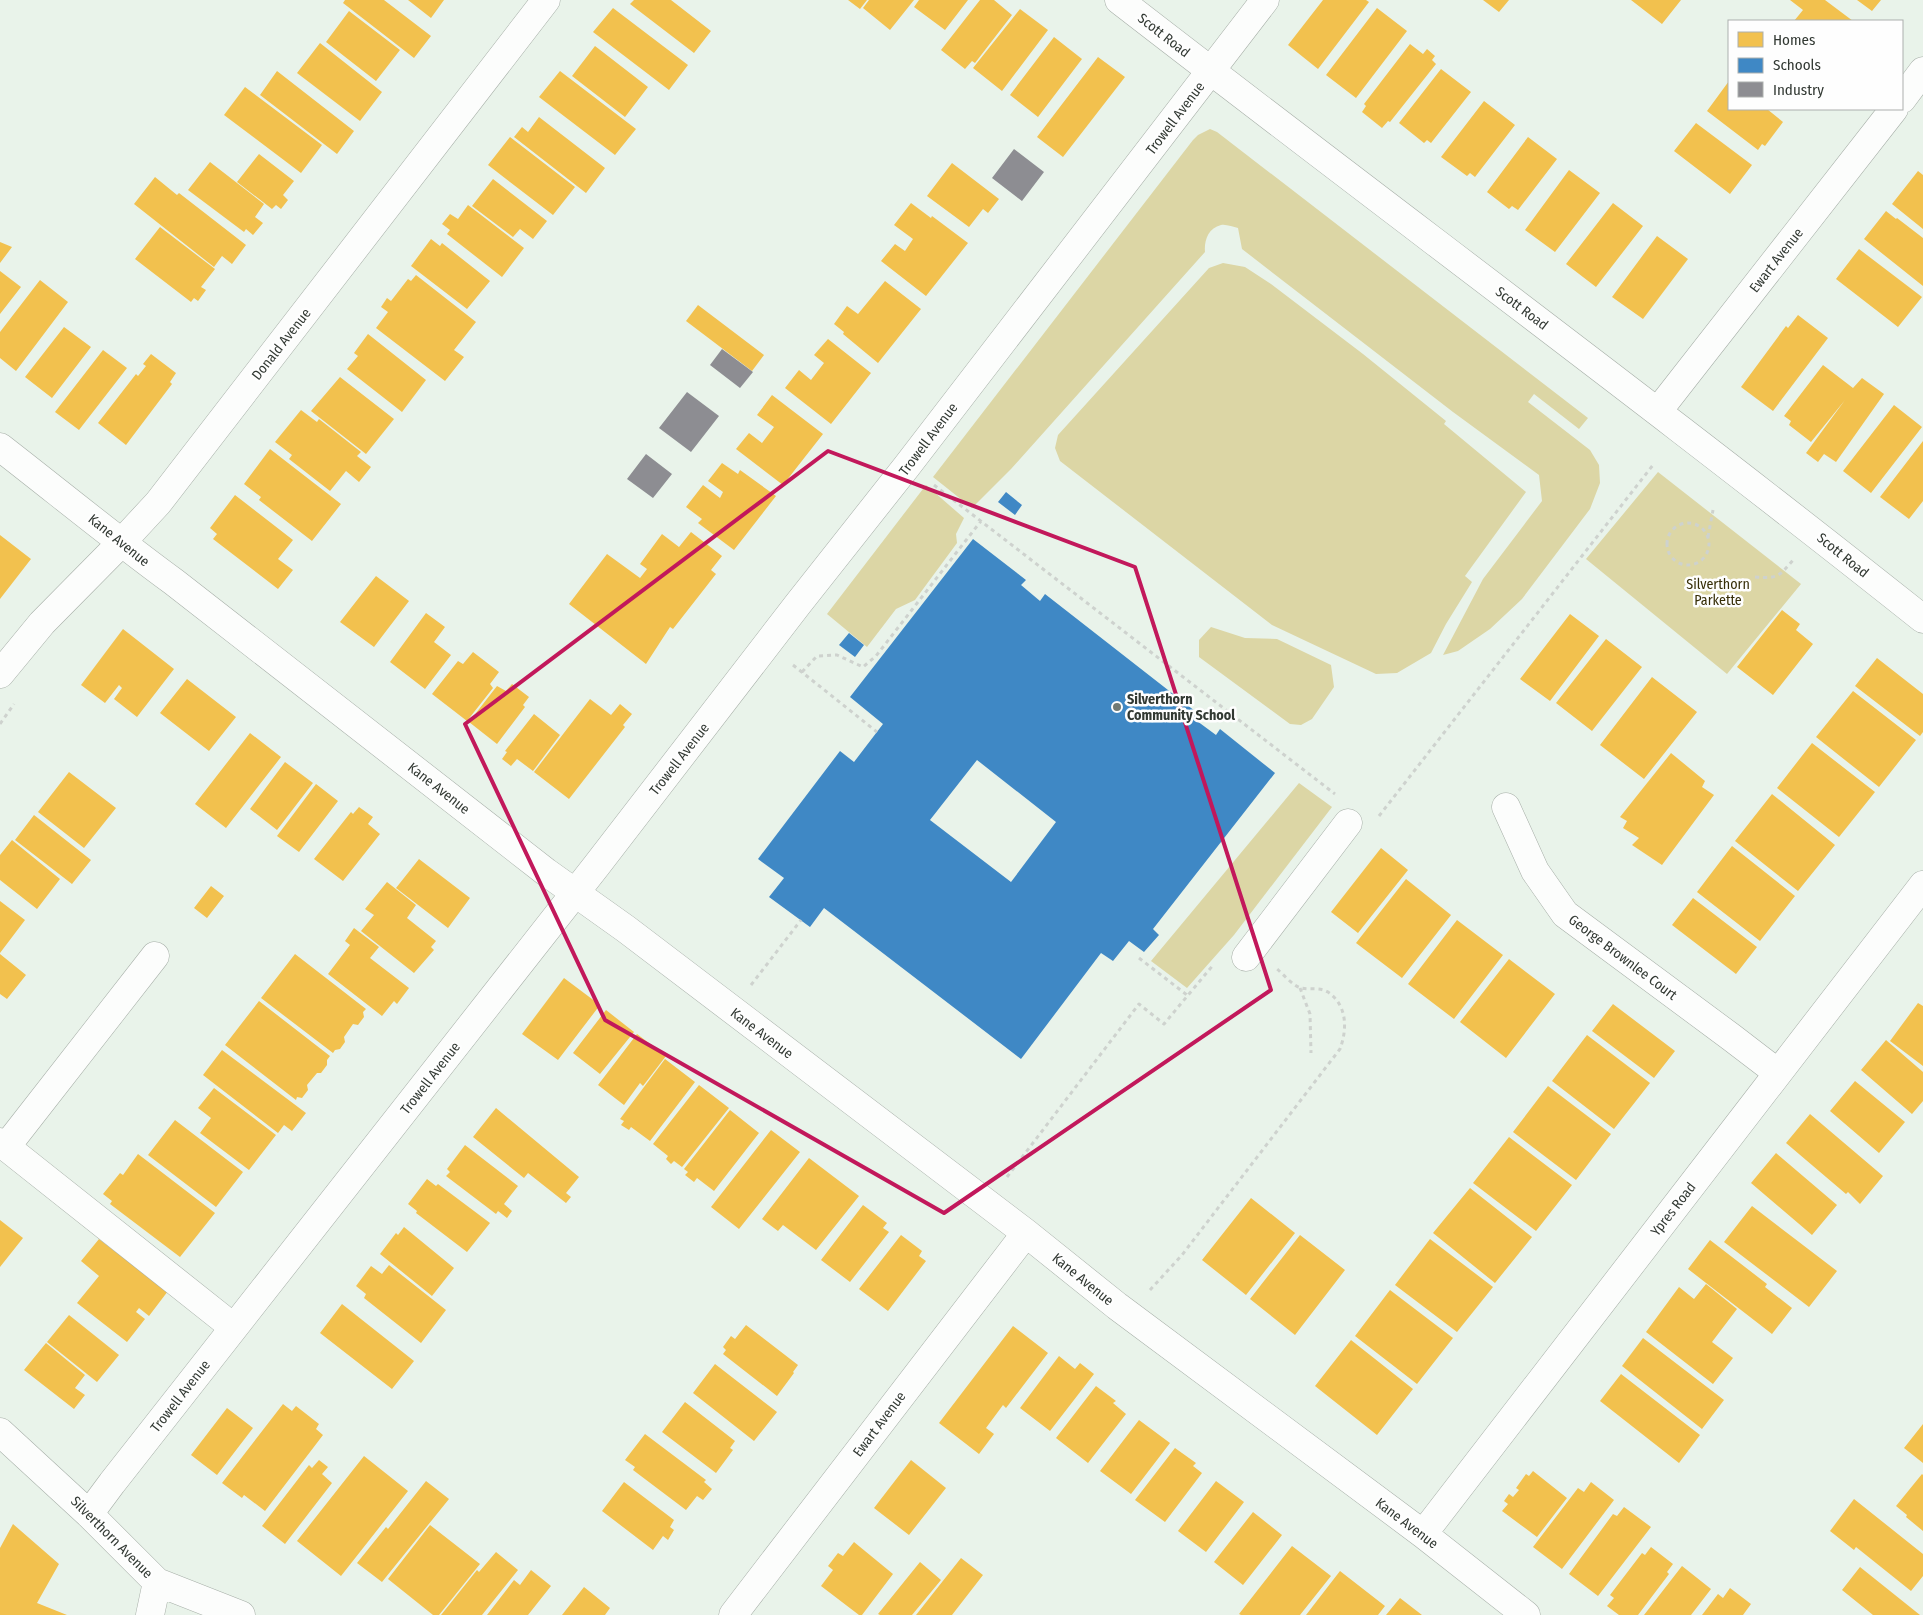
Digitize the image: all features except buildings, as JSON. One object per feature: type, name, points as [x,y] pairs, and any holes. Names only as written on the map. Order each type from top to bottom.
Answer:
[{"type":"street","name":"Donald Avenue","points":[[0,674],[42,623],[121,543],[158,502],[546,0]]},
{"type":"street","name":"Scott Road","points":[[1119,0],[1658,411],[1923,619]]},
{"type":"street","name":"Trowell Avenue","points":[[89,1514],[907,466],[1265,0]]},
{"type":"street","points":[[1903,98],[1923,72]]},
{"type":"street","name":"Ewart Avenue","points":[[1658,411],[1893,110]]},
{"type":"street","name":"Kane Avenue","points":[[0,447],[86,513],[121,543],[575,893],[634,935],[1026,1232],[1117,1306],[1423,1534],[1526,1615]]},
{"type":"street","name":"George Brownlee Court","points":[[1506,807],[1535,871],[1564,914],[1778,1073]]},
{"type":"street","points":[[1246,957],[1360,823]]},
{"type":"street","name":"Ypres Road","points":[[1423,1534],[1923,885]]},
{"type":"street","points":[[155,956],[3,1144],[234,1327]]},
{"type":"street","name":"Ewart Avenue","points":[[734,1615],[1026,1232]]},
{"type":"street","name":"Silverthorn Avenue","points":[[0,1432],[89,1514],[157,1582],[241,1615]]},
{"type":"street","points":[[150,1615],[157,1582]]},
{"type":"path","points":[[1360,823],[1653,465]]},
{"type":"path","points":[[933,484],[1336,795]]},
{"type":"path","points":[[1708,538],[1700,527],[1694,524],[1680,524],[1670,533],[1667,546],[1673,558],[1678,562],[1692,565],[1704,558],[1708,551],[1708,538],[1713,510]]},
{"type":"path","points":[[802,672],[817,656],[838,655],[863,667],[876,656],[981,521]]},
{"type":"path","points":[[1755,577],[1780,576],[1816,534]]},
{"type":"path","points":[[786,660],[877,732]]},
{"type":"path","points":[[0,724],[11,708]]},
{"type":"path","points":[[746,992],[801,920]]},
{"type":"path","points":[[1139,958],[1187,995]]},
{"type":"path","points":[[1005,1180],[1139,1004],[1164,1024],[1217,960]]},
{"type":"path","points":[[1272,965],[1300,988],[1310,1014],[1311,1053]]},
{"type":"path","points":[[1150,1291],[1182,1255],[1340,1049],[1345,1036],[1346,1026],[1344,1014],[1338,1003],[1324,990],[1300,988]]},
{"type":"highlighted area","points":[[828,451],[1135,567],[1271,990],[944,1213],[605,1020],[465,724]]},
{"type":"green space","points":[[1210,129],[1217,132],[1588,418],[1579,429],[1534,394],[1528,402],[1590,450],[1599,465],[1600,483],[1590,509],[1522,599],[1490,629],[1458,651],[1443,655],[1483,579],[1542,501],[1539,475],[1453,412],[1242,249],[1238,228],[1221,225],[1210,232],[1206,239],[1205,252],[1011,469],[972,508],[933,477],[1193,140]]},
{"type":"green space","points":[[1223,263],[1245,267],[1271,284],[1363,354],[1446,421],[1444,424],[1526,492],[1465,576],[1472,582],[1446,624],[1431,653],[1397,673],[1376,674],[1272,625],[1060,461],[1055,448],[1058,435],[1209,268]]},
{"type":"green space","name":"Silverthorn Parkette","points":[[1658,472],[1801,584],[1727,674],[1586,559]]},
{"type":"green space","points":[[926,485],[964,518],[956,534],[957,543],[915,600],[896,609],[867,647],[827,614]]},
{"type":"green space","points":[[1211,627],[1245,638],[1277,639],[1331,665],[1334,687],[1312,719],[1301,725],[1290,724],[1199,657],[1199,640]]},
{"type":"green space","points":[[1299,783],[1332,807],[1234,935],[1187,988],[1151,961]]},
{"type":"place","name":"Silverthorn Community School","points":[[1117,707]]}]
